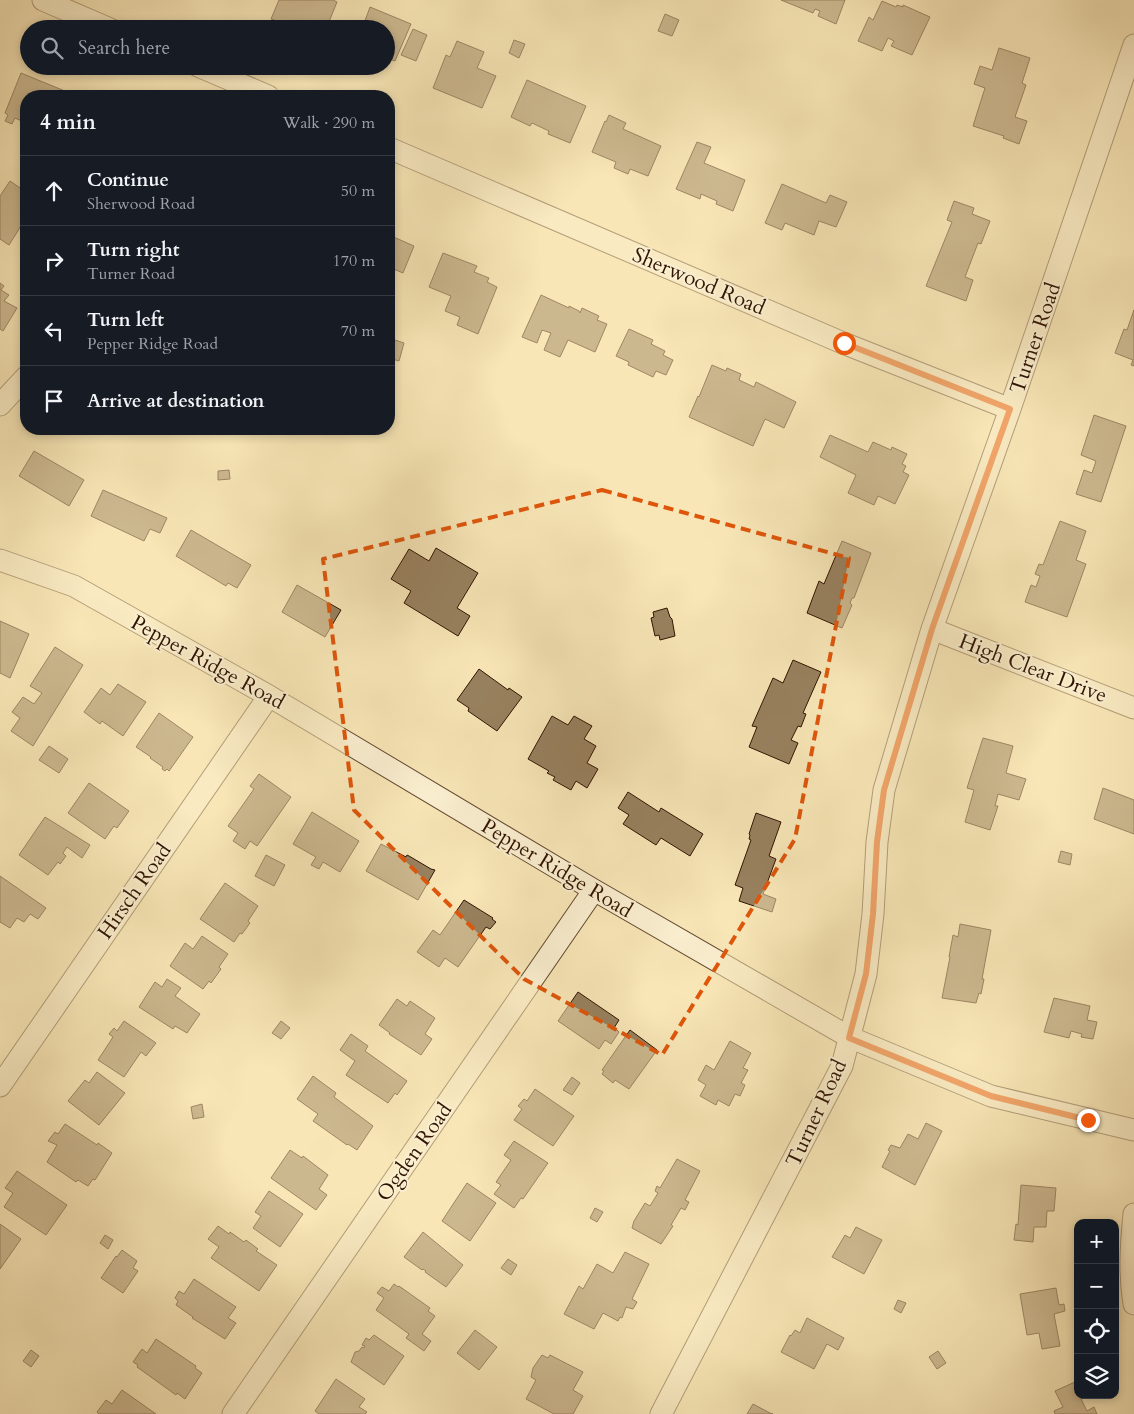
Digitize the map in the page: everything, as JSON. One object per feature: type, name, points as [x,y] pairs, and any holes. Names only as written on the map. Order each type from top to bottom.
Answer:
[{"type":"street","points":[[43,0],[89,20]]},
{"type":"street","name":"Turner Road","points":[[661,1414],[842,1066],[866,974],[873,914],[877,842],[884,790],[932,629],[1010,409],[1134,45]]},
{"type":"street","points":[[219,75],[254,90]]},
{"type":"street","name":"Sherwood Road","points":[[395,151],[844,343],[1010,409]]},
{"type":"street","points":[[0,405],[20,383]]},
{"type":"street","name":"Pepper Ridge Road","points":[[0,560],[74,586],[269,696],[594,890],[849,1038],[991,1096],[1134,1130]]},
{"type":"street","name":"High Clear Drive","points":[[932,629],[1134,708]]},
{"type":"street","name":"Hirsch Road","points":[[0,1086],[269,696]]},
{"type":"street","name":"Ogden Road","points":[[233,1414],[594,890]]},
{"type":"street","points":[[1134,1214],[1130,1260],[1134,1304]]},
{"type":"highlighted area","points":[[602,490],[849,558],[795,839],[662,1055],[524,979],[354,810],[323,559]]},
{"type":"building","points":[[279,0],[333,0],[337,2],[330,20],[271,19]]},
{"type":"building","points":[[781,0],[845,0],[836,24],[818,16],[820,11],[815,9],[813,13]]},
{"type":"building","points":[[882,1],[896,7],[897,5],[903,7],[903,5],[930,17],[912,55],[891,46],[894,41],[888,38],[882,51],[858,41],[869,17],[873,20]]},
{"type":"building","points":[[370,7],[411,24],[395,61],[395,20],[365,20]]},
{"type":"building","points":[[665,14],[679,20],[672,36],[658,31]]},
{"type":"building","points":[[413,29],[427,35],[416,61],[401,55]]},
{"type":"building","points":[[514,40],[525,44],[519,58],[509,53]]},
{"type":"building","points":[[457,41],[484,52],[477,68],[496,76],[482,108],[433,88],[446,55],[450,57]]},
{"type":"building","points":[[999,48],[1030,58],[1022,83],[1026,85],[1015,117],[1027,121],[1019,144],[1003,138],[1004,136],[973,126],[985,88],[974,84],[980,66],[992,70]]},
{"type":"building","points":[[20,75],[26,75],[62,90],[20,90],[20,120],[15,118],[12,124],[5,121],[8,115],[5,113]]},
{"type":"building","points":[[527,80],[586,106],[570,143],[548,134],[549,131],[532,123],[530,126],[511,117]]},
{"type":"building","points":[[609,115],[626,123],[623,129],[661,146],[648,176],[630,169],[628,174],[614,168],[616,162],[592,152]]},
{"type":"building","points":[[697,142],[711,147],[704,163],[745,180],[733,211],[716,204],[717,201],[701,194],[700,199],[676,189]]},
{"type":"building","points":[[10,181],[20,188],[20,228],[9,245],[0,239],[0,196]]},
{"type":"building","points":[[782,184],[826,203],[830,195],[847,202],[836,227],[819,221],[814,235],[785,223],[782,230],[765,223]]},
{"type":"building","points":[[954,201],[974,208],[972,214],[990,221],[981,244],[978,243],[965,277],[973,280],[966,301],[926,286],[952,222],[947,220]]},
{"type":"building","points":[[395,238],[414,246],[403,273],[395,270]]},
{"type":"building","points":[[443,253],[477,266],[474,272],[489,278],[487,282],[497,287],[478,334],[457,325],[460,317],[445,311],[451,296],[429,287]]},
{"type":"building","points":[[0,283],[4,286],[1,290],[9,295],[4,301],[17,308],[3,331],[0,329]]},
{"type":"building","points":[[541,295],[569,308],[569,306],[580,313],[582,308],[599,316],[597,320],[607,324],[595,352],[568,340],[560,357],[544,350],[551,333],[542,330],[537,343],[522,337]]},
{"type":"building","points":[[1134,310],[1134,366],[1131,365],[1133,360],[1115,353],[1124,329],[1127,330]]},
{"type":"building","points":[[629,329],[653,340],[651,344],[665,351],[663,355],[673,360],[666,375],[656,371],[653,377],[628,365],[629,362],[616,356]]},
{"type":"building","points":[[395,340],[404,343],[399,361],[395,360]]},
{"type":"building","points":[[712,365],[726,371],[727,368],[741,374],[739,380],[754,387],[756,382],[796,402],[784,428],[765,419],[753,446],[689,417]]},
{"type":"building","points":[[1094,415],[1126,426],[1101,502],[1076,494],[1084,470],[1092,473],[1096,461],[1081,455]]},
{"type":"building","points":[[830,435],[868,452],[873,442],[891,450],[892,447],[907,454],[902,464],[906,466],[903,472],[909,475],[895,504],[878,496],[874,505],[848,493],[856,475],[820,457]]},
{"type":"building","points":[[34,451],[84,480],[69,506],[19,476]]},
{"type":"building","points":[[229,470],[230,479],[218,480],[218,471]]},
{"type":"building","points":[[103,490],[167,518],[160,533],[150,529],[144,541],[91,516]]},
{"type":"building","points":[[1060,521],[1086,531],[1076,560],[1086,564],[1067,617],[1025,602],[1031,585],[1036,587],[1040,576],[1035,574],[1039,564],[1043,565]]},
{"type":"building","points":[[191,530],[251,565],[237,588],[228,583],[226,586],[176,556]]},
{"type":"building","points":[[842,541],[871,553],[854,598],[852,598],[850,603],[852,605],[842,628],[807,613],[819,581],[824,584]]},
{"type":"building","points":[[436,548],[478,573],[457,608],[470,616],[458,636],[404,603],[411,591],[391,579],[409,549],[429,561]]},
{"type":"building","points":[[297,585],[341,610],[325,637],[282,612]]},
{"type":"building","points":[[667,608],[672,619],[675,636],[660,640],[659,635],[655,636],[651,618],[654,617],[653,612]]},
{"type":"building","points":[[0,621],[29,634],[10,678],[0,673]]},
{"type":"building","points":[[55,647],[83,665],[33,746],[11,731],[20,718],[12,712],[23,697],[34,704],[42,693],[30,686]]},
{"type":"building","points":[[793,660],[821,672],[803,713],[806,714],[801,727],[798,726],[791,740],[798,743],[789,764],[749,747],[757,727],[752,726],[773,678],[783,683]]},
{"type":"building","points":[[479,669],[508,690],[509,688],[522,697],[497,731],[468,711],[469,708],[457,700]]},
{"type":"building","points":[[118,684],[146,702],[123,736],[102,721],[100,724],[84,712],[101,688],[110,695]]},
{"type":"building","points":[[159,713],[193,737],[169,771],[162,769],[163,767],[136,747]]},
{"type":"building","points":[[552,716],[568,725],[574,716],[592,726],[584,739],[596,746],[587,763],[598,769],[587,788],[576,781],[571,790],[553,780],[555,777],[547,773],[549,771],[528,759]]},
{"type":"building","points":[[983,738],[1013,746],[1006,773],[1026,779],[1019,800],[998,794],[995,806],[998,806],[990,830],[965,822],[974,790],[967,788]]},
{"type":"building","points":[[49,746],[68,759],[59,773],[39,760]]},
{"type":"building","points":[[259,774],[291,797],[257,846],[250,841],[245,849],[233,841],[238,833],[228,826],[254,789],[250,786]]},
{"type":"building","points":[[89,783],[129,811],[117,828],[114,826],[105,839],[68,813]]},
{"type":"building","points":[[1103,788],[1134,800],[1134,834],[1094,819]]},
{"type":"building","points":[[628,792],[659,812],[661,808],[703,834],[690,856],[661,838],[656,845],[623,824],[629,815],[618,808]]},
{"type":"building","points":[[312,812],[359,841],[340,872],[323,862],[319,869],[311,865],[316,857],[293,844]]},
{"type":"building","points":[[756,813],[781,822],[769,856],[776,859],[763,894],[776,899],[772,912],[739,901],[743,888],[735,885],[751,840],[749,839],[749,834]]},
{"type":"building","points":[[45,817],[90,845],[82,858],[67,847],[63,853],[66,856],[60,864],[58,862],[48,875],[19,855]]},
{"type":"building","points":[[381,844],[435,870],[418,900],[366,871]]},
{"type":"building","points":[[1061,851],[1072,854],[1070,865],[1058,862]]},
{"type":"building","points":[[266,855],[285,865],[274,886],[255,876]]},
{"type":"building","points":[[0,876],[46,908],[38,919],[30,914],[24,922],[17,918],[10,928],[0,922]]},
{"type":"building","points":[[225,883],[258,906],[248,921],[250,923],[234,942],[200,919]]},
{"type":"building","points":[[464,900],[493,918],[496,922],[490,929],[486,927],[458,967],[445,958],[439,967],[417,952],[433,930],[440,935]]},
{"type":"building","points":[[960,924],[991,930],[981,994],[979,993],[976,1003],[942,998],[953,935],[958,937]]},
{"type":"building","points":[[202,936],[228,954],[219,967],[221,969],[211,983],[209,981],[203,989],[170,966],[185,943],[193,949]]},
{"type":"building","points":[[167,979],[181,988],[175,996],[200,1014],[187,1033],[175,1026],[173,1029],[139,1007],[155,982],[162,987]]},
{"type":"building","points":[[578,992],[619,1020],[614,1028],[619,1032],[611,1044],[605,1040],[599,1049],[558,1021]]},
{"type":"building","points":[[1054,998],[1090,1006],[1087,1020],[1097,1022],[1093,1039],[1081,1037],[1082,1034],[1071,1031],[1069,1038],[1044,1032]]},
{"type":"building","points":[[397,999],[407,1006],[410,1001],[435,1018],[425,1034],[432,1039],[421,1055],[389,1034],[379,1025]]},
{"type":"building","points":[[124,1021],[156,1043],[146,1056],[141,1052],[124,1077],[98,1060],[113,1037],[109,1034],[114,1028],[117,1031]]},
{"type":"building","points":[[281,1021],[290,1028],[281,1039],[272,1033]]},
{"type":"building","points":[[630,1030],[657,1050],[629,1089],[615,1080],[613,1083],[602,1074],[604,1071],[602,1070]]},
{"type":"building","points":[[351,1034],[368,1046],[365,1051],[407,1081],[397,1095],[395,1093],[388,1103],[346,1075],[355,1061],[340,1050]]},
{"type":"building","points":[[730,1041],[751,1053],[743,1068],[748,1070],[741,1083],[745,1085],[740,1096],[735,1094],[729,1106],[718,1100],[716,1105],[700,1096],[706,1085],[698,1080],[706,1065],[714,1070]]},
{"type":"building","points":[[97,1072],[125,1093],[99,1125],[68,1101],[85,1080],[89,1083]]},
{"type":"building","points":[[313,1076],[336,1093],[334,1097],[373,1126],[357,1150],[313,1121],[318,1114],[297,1099]]},
{"type":"building","points":[[572,1077],[580,1083],[572,1095],[563,1090]]},
{"type":"building","points":[[535,1089],[574,1116],[553,1146],[514,1120],[522,1109],[518,1106],[524,1099],[527,1101]]},
{"type":"building","points":[[202,1104],[204,1117],[193,1119],[191,1107]]},
{"type":"building","points":[[926,1123],[942,1131],[915,1185],[882,1167],[891,1145],[900,1148],[908,1134],[918,1139]]},
{"type":"building","points":[[65,1124],[112,1153],[95,1180],[93,1179],[88,1186],[78,1180],[76,1182],[47,1162],[57,1145],[48,1141],[55,1132],[58,1134]]},
{"type":"building","points":[[514,1141],[548,1163],[523,1199],[521,1198],[514,1208],[494,1194],[501,1185],[496,1182],[511,1160],[504,1155]]},
{"type":"building","points":[[290,1150],[302,1158],[303,1156],[328,1175],[319,1189],[327,1195],[316,1210],[271,1178]]},
{"type":"building","points":[[677,1159],[700,1171],[685,1200],[689,1202],[685,1210],[681,1208],[671,1225],[673,1226],[661,1244],[632,1228],[645,1203],[650,1206],[658,1193],[655,1191],[657,1186],[660,1188]]},
{"type":"building","points":[[17,1171],[67,1205],[46,1235],[4,1207],[13,1193],[5,1188]]},
{"type":"building","points":[[467,1183],[496,1203],[470,1241],[442,1221]]},
{"type":"building","points":[[1021,1185],[1056,1188],[1054,1211],[1047,1211],[1046,1227],[1034,1227],[1033,1242],[1014,1240],[1016,1224],[1018,1225]]},
{"type":"building","points":[[269,1191],[303,1214],[280,1247],[253,1228],[261,1216],[255,1212]]},
{"type":"building","points":[[595,1208],[603,1212],[597,1222],[590,1218]]},
{"type":"building","points":[[0,1224],[21,1239],[0,1269]]},
{"type":"building","points":[[218,1226],[244,1242],[246,1240],[258,1249],[256,1251],[277,1265],[259,1291],[211,1258],[219,1247],[208,1239]]},
{"type":"building","points":[[856,1227],[882,1240],[864,1274],[832,1257],[845,1235],[850,1238]]},
{"type":"building","points":[[423,1232],[463,1265],[446,1287],[404,1257]]},
{"type":"building","points":[[105,1235],[113,1240],[108,1249],[100,1243]]},
{"type":"building","points":[[122,1250],[137,1261],[133,1268],[138,1271],[123,1293],[101,1278]]},
{"type":"building","points":[[625,1252],[649,1264],[632,1299],[637,1302],[633,1309],[626,1307],[622,1318],[620,1317],[618,1321],[603,1313],[594,1329],[564,1314],[579,1286],[583,1289],[597,1264],[613,1273]]},
{"type":"building","points":[[508,1259],[517,1265],[511,1275],[501,1268]]},
{"type":"building","points":[[194,1279],[236,1307],[228,1318],[236,1323],[225,1339],[192,1318],[176,1305],[178,1301],[175,1298],[179,1291],[184,1294]]},
{"type":"building","points":[[394,1284],[430,1308],[428,1311],[435,1316],[422,1334],[431,1341],[424,1351],[406,1338],[409,1334],[376,1310],[384,1298],[377,1293],[382,1287],[389,1291]]},
{"type":"building","points":[[1056,1288],[1059,1305],[1064,1304],[1065,1311],[1054,1314],[1060,1346],[1042,1349],[1039,1333],[1027,1335],[1020,1294]]},
{"type":"building","points":[[898,1300],[906,1303],[901,1313],[894,1309]]},
{"type":"building","points":[[807,1318],[844,1338],[838,1350],[827,1344],[814,1369],[781,1352],[790,1335],[795,1330],[800,1333]]},
{"type":"building","points":[[475,1330],[497,1347],[479,1370],[457,1353]]},
{"type":"building","points":[[374,1335],[404,1356],[384,1385],[351,1362],[355,1352],[359,1351],[362,1347],[364,1348],[365,1346],[362,1345],[366,1338],[369,1340]]},
{"type":"building","points":[[156,1339],[196,1366],[195,1368],[202,1373],[185,1399],[177,1393],[176,1395],[137,1367],[138,1365],[133,1362],[142,1349],[147,1353]]},
{"type":"building","points":[[31,1350],[39,1356],[31,1367],[23,1361]]},
{"type":"building","points":[[938,1351],[946,1363],[937,1369],[929,1357]]},
{"type":"building","points":[[542,1355],[548,1358],[550,1355],[583,1372],[573,1390],[583,1396],[573,1414],[554,1414],[526,1399],[536,1380],[531,1377],[533,1368]]},
{"type":"building","points":[[336,1379],[365,1399],[359,1407],[367,1412],[365,1414],[319,1414],[315,1411]]},
{"type":"building","points":[[1074,1382],[1074,1399],[1081,1399],[1087,1411],[1094,1407],[1097,1414],[1055,1414],[1054,1411],[1063,1407],[1055,1391]]},
{"type":"building","points":[[122,1390],[156,1414],[99,1414],[97,1412],[106,1400],[112,1404]]},
{"type":"building","points":[[753,1404],[770,1413],[773,1414],[747,1414]]},
{"type":"route","points":[[844,343],[1010,409],[932,629],[884,790],[877,842],[873,914],[866,974],[849,1038],[991,1096],[1088,1120]]}]
